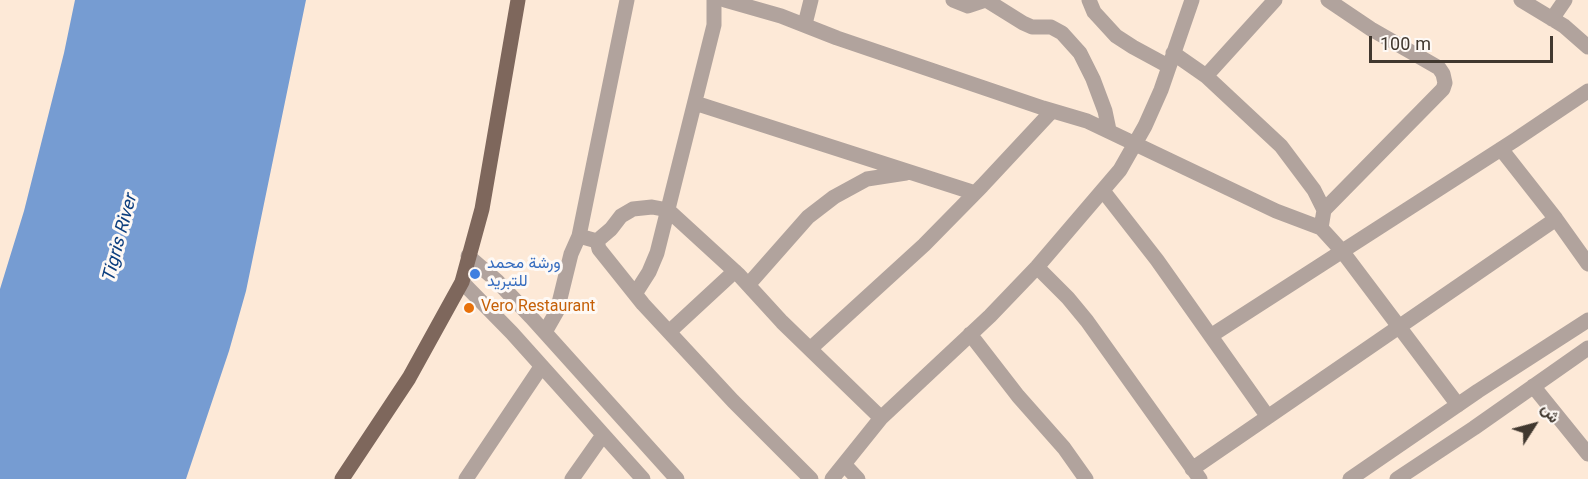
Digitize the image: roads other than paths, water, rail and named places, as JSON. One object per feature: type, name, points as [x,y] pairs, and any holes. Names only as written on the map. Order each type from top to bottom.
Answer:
[{"type":"main road","points":[[342,479],[409,378],[462,282],[482,209],[518,0]]},
{"type":"street","points":[[545,332],[557,311],[571,254],[579,236],[627,0]]},
{"type":"street","points":[[635,294],[649,272],[657,253],[714,25],[714,0]]},
{"type":"street","points":[[725,0],[805,24],[837,39],[1052,111],[1087,120],[1276,211],[1320,228],[1342,251],[1458,405]]},
{"type":"street","points":[[805,24],[811,0]]},
{"type":"street","points":[[953,0],[968,6],[986,0],[1032,27],[1051,27],[1062,33],[1080,53],[1093,79],[1105,111],[1109,130]]},
{"type":"street","points":[[1089,0],[1094,12],[1116,36],[1133,47],[1171,59],[1206,76],[1281,146],[1314,190],[1324,210]]},
{"type":"street","points":[[832,479],[881,418],[1037,267],[1104,192],[1136,142],[1161,90],[1192,0]]},
{"type":"street","points":[[1206,76],[1275,0]]},
{"type":"street","points":[[1320,228],[1324,210],[1443,89],[1445,83],[1439,68],[1371,29],[1328,0]]},
{"type":"street","points":[[1521,0],[1564,26],[1588,47]]},
{"type":"street","points":[[1552,19],[1565,0]]},
{"type":"street","points":[[1212,335],[1501,149],[1585,99]]},
{"type":"street","points":[[695,103],[975,193]]},
{"type":"street","points":[[810,349],[924,245],[1052,111]]},
{"type":"street","points":[[1501,149],[1588,264]]},
{"type":"street","points":[[748,285],[808,217],[834,197],[867,179],[911,172]]},
{"type":"street","points":[[1104,192],[1212,335],[1268,417]]},
{"type":"street","points":[[597,241],[621,216],[633,209],[652,207],[668,210],[735,271],[782,322],[881,418]]},
{"type":"street","points":[[1037,267],[1087,321],[1196,474],[1268,417],[1556,219]]},
{"type":"street","points":[[579,236],[597,241]]},
{"type":"street","points":[[597,241],[599,249],[669,332],[733,401],[811,479]]},
{"type":"street","points":[[468,256],[497,281],[545,332],[677,479]]},
{"type":"street","points":[[669,332],[735,271]]},
{"type":"street","points":[[462,282],[643,479]]},
{"type":"street","points":[[1350,479],[1478,391],[1588,320]]},
{"type":"street","points":[[970,334],[1018,396],[1064,448],[1086,479]]},
{"type":"street","points":[[1397,479],[1588,348]]},
{"type":"street","points":[[466,479],[542,367]]},
{"type":"street","points":[[1533,386],[1588,454]]},
{"type":"street","points":[[1478,391],[1494,414]]},
{"type":"street","points":[[572,479],[603,435]]},
{"type":"street","points":[[844,464],[858,479]]},
{"type":"water","name":"Tigris River","points":[[75,0],[306,0],[246,291],[229,351],[186,479],[0,479],[0,289],[24,211]]},
{"type":"place","name":"ورشة محمد للتبريد","points":[[475,274]]},
{"type":"place","name":"Vero Restaurant","points":[[469,308]]}]
